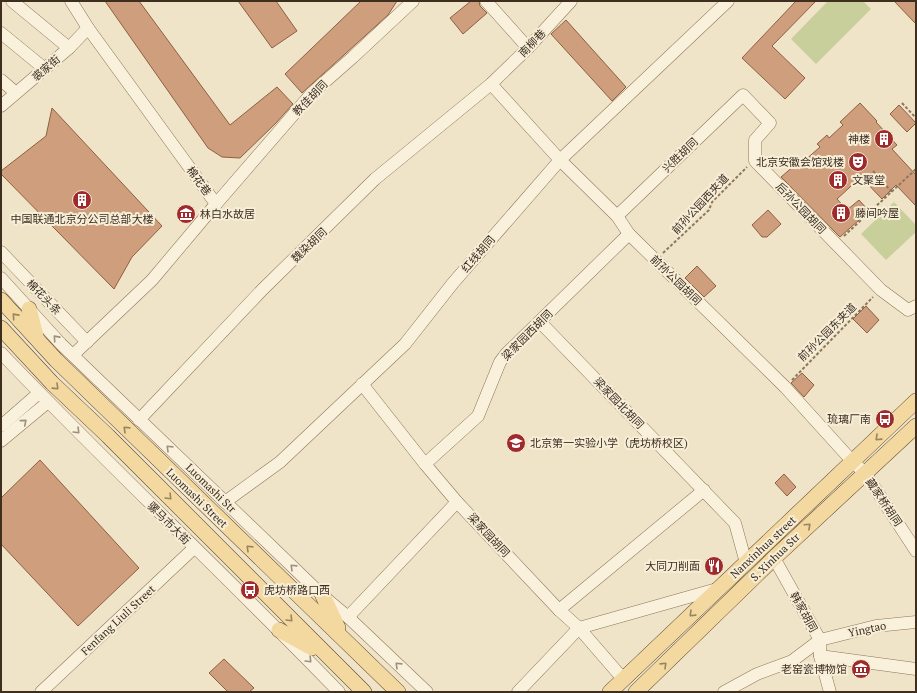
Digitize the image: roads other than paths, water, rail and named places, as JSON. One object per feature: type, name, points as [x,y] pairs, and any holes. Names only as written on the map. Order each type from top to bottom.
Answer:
[{"type":"main road","name":"Luomashi Street","points":[[1,300],[56,360],[398,692]]},
{"type":"main road","points":[[29,309],[36,339]]},
{"type":"main road","points":[[1,328],[52,383],[108,436],[364,692]]},
{"type":"main road","name":"Nanxinhua street","points":[[610,692],[916,401]]},
{"type":"main road","name":"S. Xinhua Str","points":[[636,692],[774,558],[916,426]]},
{"type":"main road","points":[[323,596],[342,636]]},
{"type":"main road","points":[[279,630],[327,656]]},
{"type":"street","points":[[12,1],[69,48]]},
{"type":"street","name":"棉花巷","points":[[71,1],[88,28],[216,204],[152,280],[73,355]]},
{"type":"street","name":"教佳胡同","points":[[216,204],[312,93],[413,1]]},
{"type":"street","points":[[486,1],[528,48]]},
{"type":"street","name":"南柳巷","points":[[491,84],[528,48],[571,1]]},
{"type":"street","name":"红线胡同","points":[[225,502],[280,462],[405,344],[452,283],[560,160],[728,1]]},
{"type":"street","name":"裘家街","points":[[1,106],[69,48],[88,28]]},
{"type":"street","points":[[1,33],[45,69]]},
{"type":"street","points":[[1,80],[16,93]]},
{"type":"street","name":"前孙公园胡同","points":[[491,84],[560,160],[617,216],[629,234],[785,387],[853,462],[865,473]]},
{"type":"street","name":"魏染胡同","points":[[140,420],[262,290],[375,179],[491,84]]},
{"type":"street","name":"兴胜胡同","points":[[617,216],[743,94],[770,123],[755,140],[755,159]]},
{"type":"street","name":"后孙公园胡同","points":[[755,159],[881,290],[912,308]]},
{"type":"street","name":"梁家园西胡同","points":[[424,464],[478,416],[500,362],[506,354],[629,234]]},
{"type":"street","name":"棉花头条","points":[[1,252],[87,342]]},
{"type":"street","name":"Luomashi Str","points":[[1,278],[61,344],[323,596],[348,617],[427,692]]},
{"type":"street","name":"梁家园北胡同","points":[[540,322],[735,523],[746,563]]},
{"type":"street","name":"骡马市大街","points":[[1,353],[39,393],[340,692]]},
{"type":"street","name":"梁家园胡同","points":[[362,384],[424,464],[559,610],[579,628],[624,680]]},
{"type":"street","points":[[1,426],[39,393]]},
{"type":"street","points":[[1,441],[48,402]]},
{"type":"street","name":"藏家桥胡同","points":[[865,473],[916,551]]},
{"type":"street","points":[[559,610],[704,490]]},
{"type":"street","points":[[348,617],[458,502]]},
{"type":"street","name":"Fenfang Liuli Street","points":[[41,692],[194,548]]},
{"type":"street","name":"韩家胡同","points":[[774,558],[820,640],[820,656],[830,692]]},
{"type":"street","points":[[518,692],[579,628],[719,589]]},
{"type":"street","name":"Yingtao","points":[[820,640],[876,626],[916,622]]},
{"type":"street","points":[[724,692],[757,674],[792,661],[820,640]]},
{"type":"street","points":[[820,656],[916,669]]},
{"type":"place","name":"神楼","points":[[884,139]]},
{"type":"place","name":"北京安徽会馆戏楼","points":[[858,162]]},
{"type":"place","name":"文聚堂","points":[[838,180]]},
{"type":"place","name":"中国联通北京分公司总部大楼","points":[[82,200]]},
{"type":"place","name":"藤间吟屋","points":[[841,213]]},
{"type":"place","name":"林白水故居","points":[[186,214]]},
{"type":"place","name":"琉璃厂南","points":[[885,419]]},
{"type":"place","name":"北京第一实验小学（虎坊桥校区)","points":[[516,443]]},
{"type":"place","name":"大同刀削面","points":[[714,566]]},
{"type":"place","name":"虎坊桥路口西","points":[[250,590]]},
{"type":"place","name":"老窑瓷博物馆","points":[[861,669]]}]
